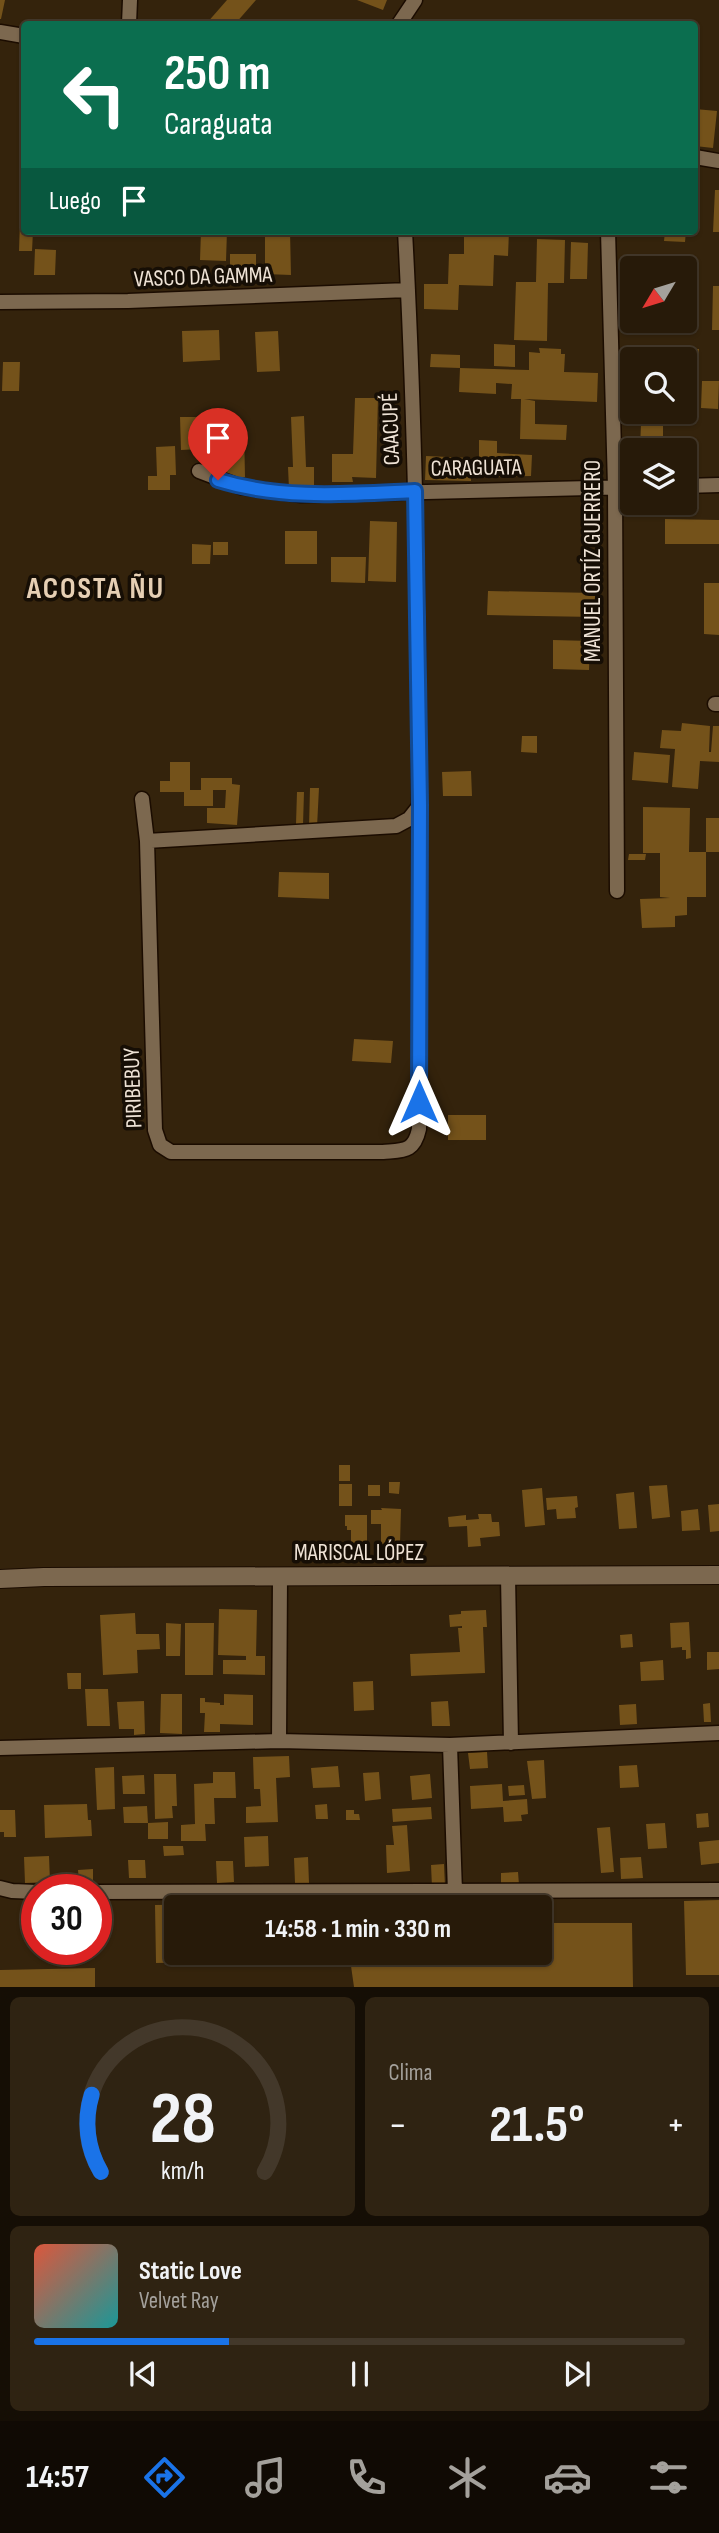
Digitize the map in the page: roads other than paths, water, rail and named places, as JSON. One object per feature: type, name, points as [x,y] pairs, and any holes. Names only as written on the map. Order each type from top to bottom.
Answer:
[{"type":"street","points":[[130,0],[130,21]]},
{"type":"street","points":[[401,21],[415,0]]},
{"type":"street","points":[[0,32],[21,36]]},
{"type":"street","points":[[698,158],[719,161]]},
{"type":"street","name":"CAACUPÉ","points":[[405,235],[415,491],[420,805],[419,1129]]},
{"type":"street","name":"MANUEL ORTÍZ GUERRERO","points":[[608,235],[615,487],[617,891]]},
{"type":"street","name":"VASCO DA GAMMA","points":[[0,302],[128,302],[408,290]]},
{"type":"street","name":"CARAGUATA","points":[[199,471],[241,487],[301,495],[620,487]]},
{"type":"street","points":[[697,486],[719,485]]},
{"type":"street","name":"PIRIBEBUY","points":[[142,799],[147,841],[155,1130],[160,1145],[171,1152],[383,1152],[410,1147],[416,1142],[419,1129]]},
{"type":"street","points":[[147,841],[396,826],[409,819],[420,805]]},
{"type":"street","name":"MARISCAL LÓPEZ","points":[[0,1579],[719,1575]]},
{"type":"street","points":[[508,1576],[511,1744]]},
{"type":"street","points":[[279,1741],[280,1577]]},
{"type":"street","points":[[0,1748],[279,1741],[511,1744],[719,1733]]},
{"type":"street","points":[[450,1745],[455,1892]]},
{"type":"street","points":[[0,1888],[21,1891]]},
{"type":"street","points":[[112,1892],[719,1890]]},
{"type":"district","name":"ACOSTA ÑU","points":[[96,588]]}]
